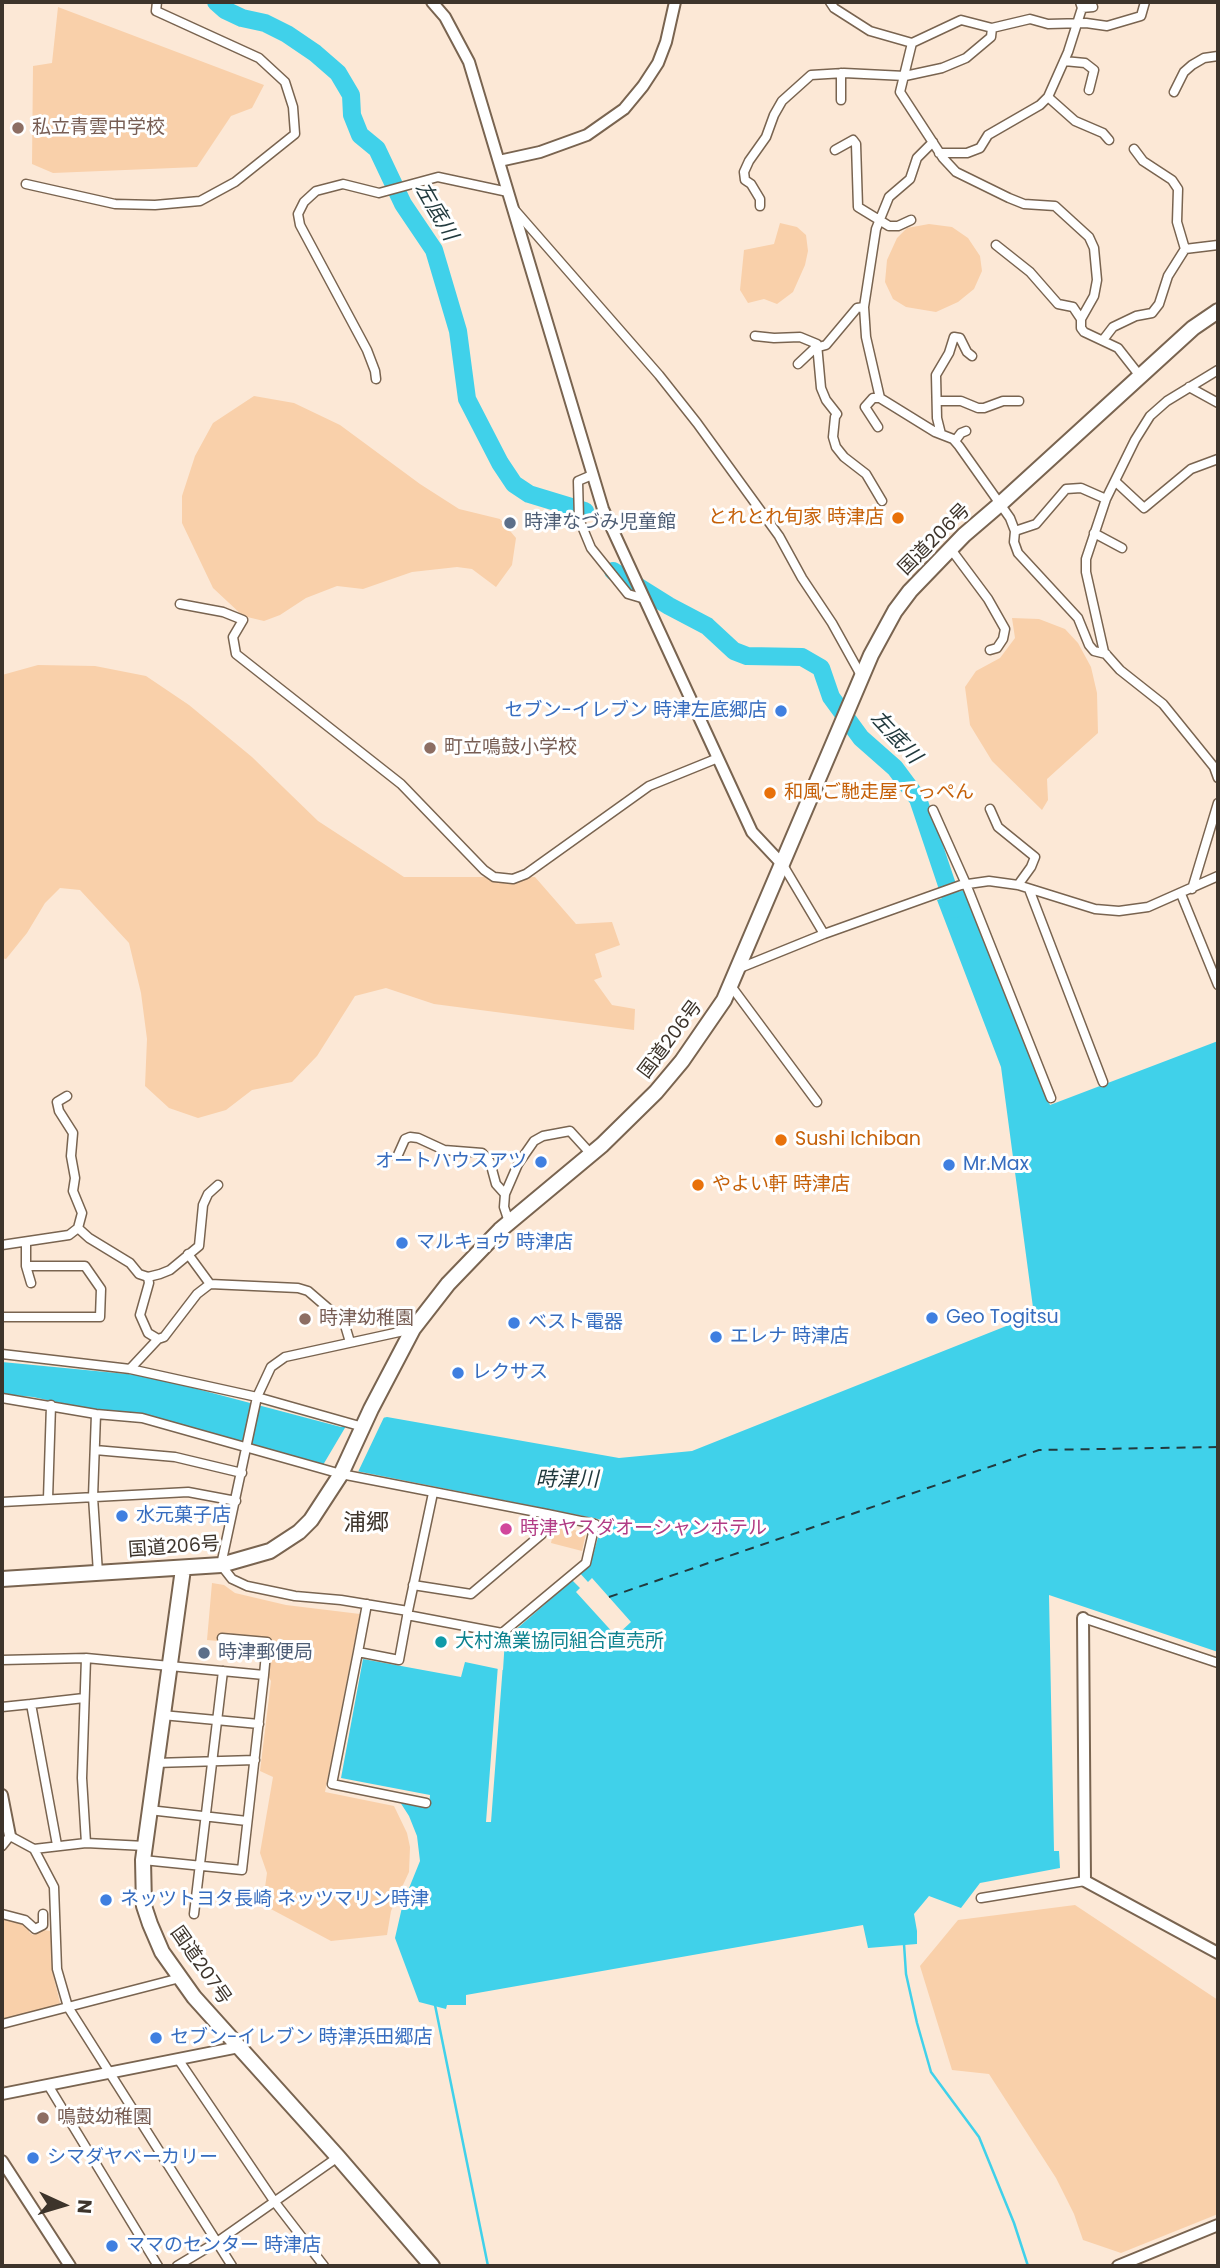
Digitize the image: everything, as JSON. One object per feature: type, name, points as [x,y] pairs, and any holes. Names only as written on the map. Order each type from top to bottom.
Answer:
[{"type":"highway","name":"国道206号","points":[[2,1579],[221,1565],[262,1554],[289,1539],[310,1520],[341,1474],[413,1329],[448,1284],[509,1222],[591,1154],[643,1106],[682,1061],[724,1000],[740,968],[850,703],[895,611],[910,591],[950,548],[1193,328],[1218,311]]},
{"type":"highway","name":"国道207号","points":[[183,1569],[144,1853],[142,1884],[144,1906],[150,1924],[162,1952],[194,1997],[432,2266]]},
{"type":"street","points":[[26,184],[115,204],[200,201],[235,182],[295,134],[293,107],[285,82],[259,58],[156,11],[157,2]]},
{"type":"street","points":[[432,2],[445,17],[469,62],[603,509],[752,832],[783,865],[824,934]]},
{"type":"street","points":[[499,161],[540,152],[587,135],[624,109],[658,63],[675,2]]},
{"type":"street","points":[[830,2],[834,8],[870,31],[912,43],[961,20],[992,28],[1030,19],[1048,24],[1107,26],[1141,16],[1145,2]]},
{"type":"street","points":[[939,152],[967,153],[980,148],[988,135],[1040,105],[1048,97],[1065,61],[1081,5],[1093,7]]},
{"type":"street","points":[[760,206],[760,199],[751,184],[745,180],[744,172],[749,160],[766,137],[782,101],[811,75],[841,73],[905,76],[942,68],[966,58],[991,37],[992,28]]},
{"type":"street","points":[[912,43],[901,92],[939,152],[956,172],[1024,204],[1055,206],[1089,237],[1094,248],[1097,280],[1094,296],[1081,319]]},
{"type":"street","points":[[1174,92],[1184,72],[1192,65],[1204,58],[1218,56]]},
{"type":"street","points":[[1065,61],[1085,63],[1094,70],[1088,90]]},
{"type":"street","points":[[841,73],[841,100]]},
{"type":"street","points":[[1048,97],[1075,121],[1103,133],[1109,140]]},
{"type":"street","points":[[835,150],[853,140],[856,144],[858,206],[889,226],[898,226],[911,220]]},
{"type":"street","points":[[880,398],[866,337],[864,307],[870,261],[879,219],[889,197],[910,179],[917,158],[933,142]]},
{"type":"street","points":[[1103,340],[1113,327],[1136,316],[1152,313],[1159,304],[1168,276],[1185,249],[1177,222],[1178,190],[1172,180],[1143,161],[1134,149]]},
{"type":"street","points":[[376,379],[367,350],[300,225],[298,214],[304,202],[316,191],[343,184],[379,193],[438,177],[508,191]]},
{"type":"street","points":[[512,207],[659,375],[697,423],[779,536],[862,677]]},
{"type":"street","points":[[996,245],[1030,272],[1058,304],[1073,307],[1081,319],[1084,332],[1118,348],[1140,376]]},
{"type":"street","points":[[1185,249],[1218,245]]},
{"type":"street","points":[[798,364],[818,347],[826,345],[857,308],[864,307]]},
{"type":"street","points":[[755,335],[774,338],[800,337],[810,340],[818,347],[818,378],[826,400],[837,414],[833,437],[836,446],[844,457],[866,474],[882,501]]},
{"type":"street","points":[[941,434],[937,418],[936,375],[954,337],[960,338],[972,356]]},
{"type":"street","points":[[1218,370],[1167,401],[1150,416],[1106,499],[1086,559],[1086,572],[1098,631],[1106,654],[1120,670],[1163,704],[1214,767],[1218,778]]},
{"type":"street","points":[[1189,387],[1218,402]]},
{"type":"street","points":[[878,427],[865,407],[873,398],[880,398],[955,441],[1010,518],[1018,553],[1078,618],[1094,651],[1106,654]]},
{"type":"street","points":[[938,401],[961,401],[978,408],[1003,401],[1018,401]]},
{"type":"street","points":[[955,441],[966,431]]},
{"type":"street","points":[[1116,482],[1144,508],[1191,469],[1218,459]]},
{"type":"street","points":[[592,475],[578,481],[579,519],[591,548],[628,594],[647,604]]},
{"type":"street","points":[[1015,531],[1036,524],[1066,489],[1082,488],[1106,499]]},
{"type":"street","points":[[1094,533],[1122,548]]},
{"type":"street","points":[[950,548],[988,599],[1005,629],[997,648],[990,650]]},
{"type":"street","points":[[180,604],[223,612],[243,620],[233,637],[236,654],[401,784],[484,870],[494,877],[513,879],[526,874],[649,786],[718,758]]},
{"type":"street","points":[[1192,889],[1218,803]]},
{"type":"street","points":[[990,809],[998,827],[1035,858],[1018,885]]},
{"type":"street","points":[[933,810],[1051,1098]]},
{"type":"street","points":[[740,968],[824,934],[964,885],[989,881],[1018,885],[1095,909],[1119,911],[1149,907],[1218,876]]},
{"type":"street","points":[[1029,889],[1103,1082]]},
{"type":"street","points":[[1181,894],[1218,985]]},
{"type":"street","points":[[731,985],[817,1102]]},
{"type":"street","points":[[2,1245],[69,1235],[78,1228],[82,1213],[73,1191],[73,1133],[59,1111],[57,1102],[67,1096]]},
{"type":"street","points":[[509,1222],[504,1207],[505,1194],[530,1145],[543,1136],[570,1131],[591,1154]]},
{"type":"street","points":[[397,1157],[405,1139],[410,1137],[444,1150],[482,1153],[489,1162],[496,1184],[505,1194]]},
{"type":"street","points":[[78,1228],[89,1238],[130,1263],[139,1274],[148,1277],[170,1270],[199,1246],[203,1205],[208,1194],[218,1185]]},
{"type":"street","points":[[26,1242],[26,1266],[31,1283]]},
{"type":"street","points":[[188,1254],[210,1284]]},
{"type":"street","points":[[2,1317],[100,1317],[101,1289],[85,1266],[26,1266]]},
{"type":"street","points":[[148,1277],[149,1283],[140,1315],[148,1333],[158,1339]]},
{"type":"street","points":[[130,1369],[158,1339],[164,1338],[197,1294],[210,1284],[298,1288],[307,1291],[344,1322],[350,1342]]},
{"type":"street","points":[[2,1398],[96,1414],[142,1418],[248,1447],[341,1474],[595,1524],[586,1563],[502,1633],[367,1604],[295,1596],[247,1586],[232,1579],[221,1565],[248,1447],[257,1397],[271,1367],[285,1357],[413,1329]]},
{"type":"street","points":[[2,1354],[130,1369],[257,1397],[363,1427]]},
{"type":"street","points":[[48,1499],[51,1405]]},
{"type":"street","points":[[96,1414],[93,1497],[97,1573]]},
{"type":"street","points":[[95,1450],[175,1457],[242,1473]]},
{"type":"street","points":[[2,1503],[188,1492],[236,1501]]},
{"type":"street","points":[[358,1651],[399,1660],[433,1493]]},
{"type":"street","points":[[413,1585],[471,1594],[542,1534],[547,1514]]},
{"type":"street","points":[[367,1604],[332,1784],[426,1803]]},
{"type":"street","points":[[1085,1881],[1083,1618],[1218,1663]]},
{"type":"street","points":[[34,1849],[86,1843],[144,1853],[200,1867],[242,1870],[267,1642],[222,1638]]},
{"type":"street","points":[[86,1658],[82,1778],[86,1843]]},
{"type":"street","points":[[2,1660],[86,1658],[264,1675]]},
{"type":"street","points":[[194,1914],[223,1671]]},
{"type":"street","points":[[2,1707],[84,1698]]},
{"type":"street","points":[[31,1704],[57,1845]]},
{"type":"street","points":[[162,1715],[259,1724]]},
{"type":"street","points":[[155,1763],[255,1760]]},
{"type":"street","points":[[2,1802],[10,1836],[34,1849],[54,1887],[57,1969],[68,2007],[232,2266]]},
{"type":"street","points":[[149,1810],[247,1821]]},
{"type":"street","points":[[2,1846],[10,1836]]},
{"type":"street","points":[[981,1898],[1085,1881],[1218,1953]]},
{"type":"street","points":[[2,1914],[25,1920],[34,1928],[43,1925],[43,1914]]},
{"type":"street","points":[[2,2024],[180,1978]]},
{"type":"street","points":[[2,2094],[239,2047]]},
{"type":"street","points":[[178,2059],[274,2202],[324,2266]]},
{"type":"street","points":[[48,2085],[158,2266]]},
{"type":"street","points":[[177,2266],[217,2242],[338,2157]]},
{"type":"street","points":[[4,2168],[70,2266]]},
{"type":"street","points":[[1118,2266],[1218,2225]]},
{"type":"shaded area","points":[[58,7],[264,85],[252,108],[231,116],[197,167],[53,173],[32,164],[33,66],[52,63]]},
{"type":"shaded area","points":[[780,223],[797,227],[806,235],[808,251],[805,265],[793,292],[777,304],[764,299],[748,303],[740,290],[744,250],[774,244]]},
{"type":"shaded area","points":[[929,224],[952,227],[968,238],[980,256],[982,271],[974,289],[958,302],[936,312],[906,307],[893,299],[885,282],[887,260],[897,238],[907,228]]},
{"type":"shaded area","points":[[254,396],[294,403],[340,425],[459,509],[500,519],[516,538],[512,565],[496,587],[472,569],[457,567],[412,572],[363,589],[337,586],[306,598],[280,615],[264,621],[243,616],[213,588],[182,523],[182,496],[195,456],[213,423]]},
{"type":"shaded area","points":[[1012,618],[1039,619],[1065,629],[1078,643],[1091,667],[1097,693],[1098,733],[1047,779],[1048,800],[1042,810],[992,761],[970,725],[965,687],[976,671],[1000,658],[1015,638]]},
{"type":"shaded area","points":[[38,665],[95,666],[146,676],[189,705],[252,757],[318,821],[404,877],[535,877],[576,924],[612,922],[620,945],[595,954],[602,977],[594,980],[612,1005],[635,1009],[634,1030],[434,1004],[386,988],[355,996],[317,1056],[292,1082],[252,1090],[226,1110],[198,1118],[169,1108],[145,1086],[147,1039],[141,993],[129,943],[80,890],[60,888],[45,903],[27,933],[6,959],[2,958],[2,675]]},
{"type":"shaded area","points":[[555,1525],[586,1533],[582,1551],[551,1543]]},
{"type":"shaded area","points":[[212,1583],[224,1585],[235,1593],[286,1605],[360,1614],[325,1792],[394,1806],[407,1833],[410,1847],[409,1872],[391,1911],[387,1935],[331,1941],[269,1908],[263,1902],[267,1873],[260,1853],[273,1777],[260,1771],[271,1681],[267,1674],[270,1646],[207,1640]]},
{"type":"shaded area","points":[[1075,1905],[1218,2000],[1218,2214],[1121,2253],[1083,2240],[1074,2214],[1056,2178],[989,2074],[952,2070],[920,1966],[958,1920]]},
{"type":"shaded area","points":[[2,1919],[20,1921],[33,1935],[43,1930],[51,1931],[52,1970],[60,2003],[58,2005],[2,2019]]},
{"type":"water","name":"時津川","points":[[966,889],[1050,1105],[1218,1041],[1218,1652],[1049,1595],[1054,1851],[1059,1851],[1060,1868],[980,1883],[961,1908],[929,1896],[914,1914],[917,1944],[868,1948],[863,1925],[466,1995],[466,2005],[447,2005],[446,2009],[419,2002],[395,1938],[403,1903],[420,1861],[417,1836],[400,1802],[429,1808],[430,1795],[341,1778],[363,1659],[461,1677],[465,1662],[503,1670],[505,1639],[590,1565],[603,1520],[321,1464],[143,1415],[93,1410],[33,1397],[2,1394],[2,1362],[148,1376],[341,1427],[387,1417],[619,1458],[692,1451],[1034,1315],[1001,1067],[937,900]]},
{"type":"pier","points":[[386,1413],[358,1472],[323,1465],[349,1421]]},
{"type":"pier","points":[[578,1571],[588,1582],[592,1578],[631,1622],[616,1636],[576,1592],[580,1588],[570,1578]]},
{"type":"pier","points":[[503,1664],[491,1822],[486,1822],[498,1665]]},
{"type":"waterway","name":"左底川","points":[[216,2],[242,18],[265,23],[287,34],[338,73],[351,95],[352,115],[360,135],[377,149],[403,204],[434,250],[458,331],[467,399],[500,463],[514,484],[529,494],[585,511]]},
{"type":"waterway","name":"左底川","points":[[613,571],[707,626],[734,651],[747,656],[802,657],[821,668],[831,697],[861,738],[895,768],[918,799],[955,909]]},
{"type":"waterway","points":[[904,1944],[906,1974],[931,2072],[979,2137],[1014,2223],[1028,2266]]},
{"type":"waterway","points":[[435,2005],[488,2266]]},
{"type":"ferry route","points":[[609,1597],[1039,1450],[1218,1447]]},
{"type":"place","name":"私立青雲中学校","points":[[18,128]]},
{"type":"place","name":"とれとれ旬家 時津店","points":[[898,518]]},
{"type":"place","name":"時津なづみ児童館","points":[[510,523]]},
{"type":"place","name":"セブン-イレブン 時津左底郷店","points":[[781,711]]},
{"type":"place","name":"町立鳴鼓小学校","points":[[430,748]]},
{"type":"place","name":"和風ご馳走屋てっぺん","points":[[770,793]]},
{"type":"place","name":"Sushi Ichiban","points":[[781,1140]]},
{"type":"place","name":"オートハウスアツ","points":[[541,1162]]},
{"type":"place","name":"Mr.Max","points":[[949,1165]]},
{"type":"place","name":"やよい軒 時津店","points":[[698,1185]]},
{"type":"place","name":"マルキョウ 時津店","points":[[402,1243]]},
{"type":"place","name":"Geo Togitsu","points":[[932,1318]]},
{"type":"place","name":"時津幼稚園","points":[[305,1319]]},
{"type":"place","name":"ベスト電器","points":[[514,1323]]},
{"type":"place","name":"エレナ 時津店","points":[[716,1337]]},
{"type":"place","name":"レクサス","points":[[458,1373]]},
{"type":"place","name":"水元菓子店","points":[[122,1516]]},
{"type":"place","name":"時津ヤスダオーシャンホテル","points":[[506,1529]]},
{"type":"place","name":"大村漁業協同組合直売所","points":[[441,1642]]},
{"type":"place","name":"時津郵便局","points":[[204,1653]]},
{"type":"place","name":"ネッツトヨタ長崎 ネッツマリン時津","points":[[106,1900]]},
{"type":"place","name":"セブン-イレブン 時津浜田郷店","points":[[156,2038]]},
{"type":"place","name":"鳴鼓幼稚園","points":[[43,2118]]},
{"type":"place","name":"シマダヤベーカリー","points":[[33,2158]]},
{"type":"place","name":"ママのセンター 時津店","points":[[112,2246]]},
{"type":"district","name":"浦郷","points":[[366,1524]]}]
